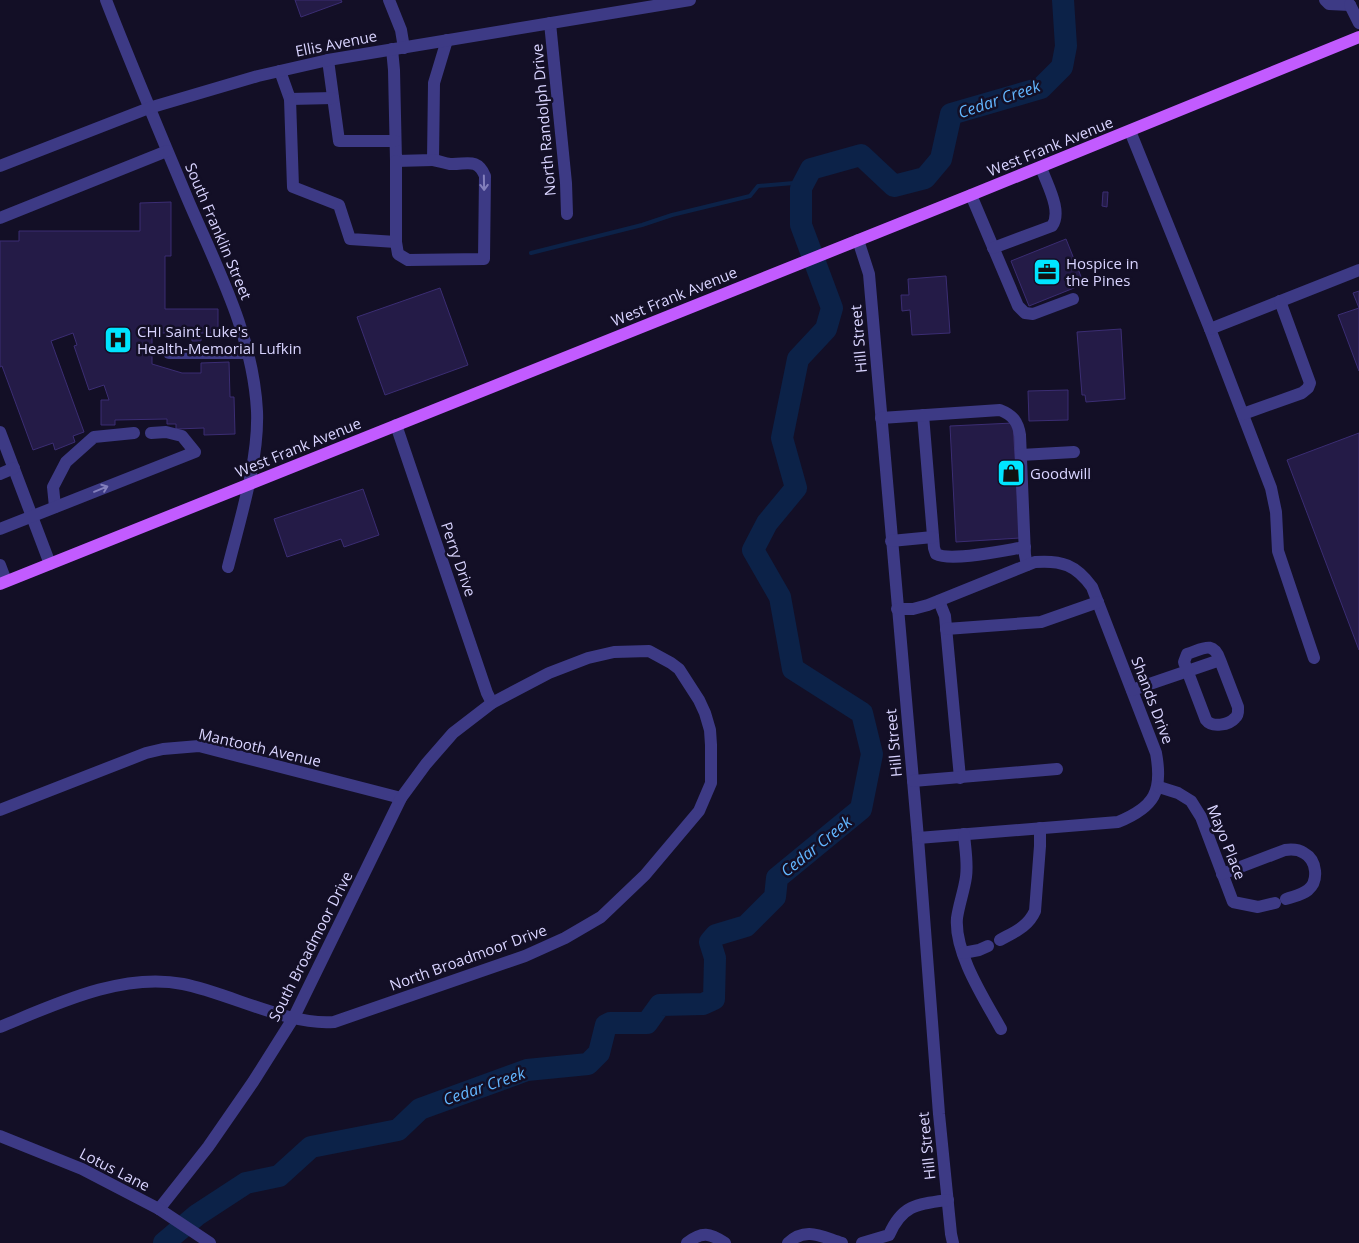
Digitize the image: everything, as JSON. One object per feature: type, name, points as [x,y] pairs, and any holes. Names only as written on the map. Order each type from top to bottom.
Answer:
[{"type":"main road","name":"West Frank Avenue","points":[[3,582],[825,254],[1359,37]]},
{"type":"street","name":"South Franklin Street","points":[[106,0],[149,108],[239,318],[248,353],[257,412],[254,448],[249,484],[228,567]]},
{"type":"street","points":[[389,0],[401,30],[394,70],[396,242],[398,254],[408,260],[484,259],[485,176],[481,168],[474,163],[450,164],[433,160],[396,161]]},
{"type":"street","points":[[612,0],[617,12]]},
{"type":"street","name":"Ellis Avenue","points":[[0,166],[149,108],[280,71],[328,60],[690,0]]},
{"type":"street","points":[[1325,0],[1329,4],[1353,3],[1359,23]]},
{"type":"street","name":"North Randolph Drive","points":[[550,23],[566,183],[567,214]]},
{"type":"street","points":[[433,160],[434,83],[447,40]]},
{"type":"street","points":[[328,60],[339,140],[395,141]]},
{"type":"street","points":[[280,71],[290,99],[293,187],[339,205],[350,239],[396,242]]},
{"type":"street","points":[[290,99],[333,98]]},
{"type":"street","points":[[1130,131],[1210,328],[1271,488],[1276,512],[1278,551],[1314,658]]},
{"type":"street","points":[[0,218],[167,151]]},
{"type":"street","points":[[993,248],[1054,224],[1056,216],[1054,204],[1041,167]]},
{"type":"street","points":[[971,195],[1018,306],[1025,313],[1033,314],[1073,299]]},
{"type":"street","name":"Hill Street","points":[[858,240],[869,274],[918,838],[939,1114],[953,1243]]},
{"type":"street","points":[[1210,328],[1359,270]]},
{"type":"street","points":[[1242,414],[1302,393],[1310,383],[1280,302]]},
{"type":"street","points":[[169,353],[248,353]]},
{"type":"street","points":[[881,418],[1000,410],[1009,413],[1019,425],[1025,547],[1028,565]]},
{"type":"street","points":[[923,415],[935,552],[939,556],[961,556],[1025,547]]},
{"type":"street","name":"Perry Drive","points":[[396,425],[492,704]]},
{"type":"street","points":[[0,432],[50,564]]},
{"type":"street","points":[[0,529],[195,452],[182,436],[166,432],[151,433]]},
{"type":"street","points":[[55,507],[53,487],[66,462],[94,437],[134,433]]},
{"type":"street","points":[[1021,455],[1074,452]]},
{"type":"street","points":[[0,474],[14,468]]},
{"type":"street","points":[[892,541],[933,537]]},
{"type":"street","name":"Shands Drive","points":[[897,609],[913,609],[939,601],[1035,562],[1051,561],[1070,565],[1092,587],[1098,602],[1156,752],[1160,771],[1158,788]]},
{"type":"street","points":[[0,565],[3,582]]},
{"type":"street","points":[[939,601],[945,616],[960,778]]},
{"type":"street","points":[[946,630],[1048,621],[1098,602]]},
{"type":"street","name":"North Broadmoor Drive","points":[[0,1027],[96,990],[143,981],[182,984],[294,1018],[324,1022],[348,1018],[524,956],[565,938],[601,917],[645,875],[699,811],[711,783],[710,730],[705,713],[678,669],[649,651],[637,650],[614,652],[588,658],[549,673],[492,704]]},
{"type":"street","points":[[1132,690],[1220,660],[1238,706],[1236,718],[1224,723],[1208,724],[1188,671]]},
{"type":"street","name":"South Broadmoor Drive","points":[[159,1209],[208,1147],[294,1018],[401,798],[426,764],[453,733],[492,704]]},
{"type":"street","name":"Mantooth Avenue","points":[[0,810],[146,753],[163,749],[199,746],[401,798]]},
{"type":"street","points":[[913,781],[1057,770]]},
{"type":"street","points":[[918,838],[1118,822],[1136,814],[1158,788]]},
{"type":"street","name":"Mayo Place","points":[[1158,788],[1178,793],[1191,801],[1201,817],[1222,874],[1233,902],[1258,907],[1281,901],[1304,893],[1315,880],[1316,874],[1311,861],[1303,852],[1292,849],[1222,874]]},
{"type":"street","points":[[963,953],[979,950],[994,943],[1022,928],[1032,918],[1035,911],[1040,828]]},
{"type":"street","points":[[964,834],[967,858],[966,876],[957,920],[958,934],[963,953],[975,982],[1001,1029]]},
{"type":"street","name":"Lotus Lane","points":[[0,1136],[82,1169],[159,1209],[208,1242]]},
{"type":"street","points":[[862,1243],[893,1239],[894,1223],[903,1212],[913,1206],[948,1200]]},
{"type":"street","points":[[788,1243],[805,1233],[842,1243]]},
{"type":"street","points":[[687,1243],[702,1234],[725,1243]]},
{"type":"building","points":[[295,0],[341,0],[342,2],[301,17]]},
{"type":"building","points":[[1103,192],[1108,192],[1107,207],[1102,206]]},
{"type":"building","points":[[171,202],[171,256],[165,256],[165,309],[218,309],[218,333],[201,333],[201,341],[192,341],[192,333],[152,333],[152,364],[182,373],[201,373],[201,363],[229,362],[230,397],[234,397],[235,434],[204,435],[204,428],[176,429],[176,424],[167,424],[167,419],[115,420],[115,425],[101,425],[101,400],[109,400],[104,385],[89,390],[74,346],[77,345],[73,333],[51,341],[84,432],[73,436],[75,442],[55,450],[53,443],[33,450],[2,366],[0,367],[0,241],[19,241],[19,231],[140,231],[140,203]]},
{"type":"building","name":"Hospice in the Pines","points":[[1066,239],[1084,284],[1029,306],[1011,261]]},
{"type":"building","points":[[946,276],[950,333],[912,335],[910,310],[902,311],[901,295],[909,295],[908,279]]},
{"type":"building","points":[[440,288],[468,365],[385,395],[357,317]]},
{"type":"building","points":[[1359,291],[1359,308],[1353,293]]},
{"type":"building","points":[[1359,308],[1359,371],[1338,315]]},
{"type":"building","points":[[1121,329],[1125,399],[1086,402],[1085,395],[1082,395],[1077,332]]},
{"type":"building","points":[[1068,390],[1068,420],[1029,421],[1028,391]]},
{"type":"building","points":[[1013,423],[1020,538],[956,542],[950,426]]},
{"type":"building","points":[[1359,433],[1359,650],[1287,460]]},
{"type":"building","points":[[363,489],[379,535],[344,547],[341,539],[287,557],[274,519]]},
{"type":"waterway","name":"Cedar Creek","points":[[164,1243],[197,1215],[246,1183],[279,1176],[311,1147],[398,1130],[420,1109],[527,1070],[588,1064],[599,1053],[606,1025],[610,1023],[647,1023],[660,1005],[703,1004],[714,999],[715,958],[710,942],[716,935],[746,926],[775,897],[777,878],[861,809],[872,754],[862,713],[793,669],[780,597],[753,550],[767,523],[796,488],[782,438],[798,359],[826,329],[832,308],[801,225],[801,188],[811,169],[861,155],[894,186],[925,178],[941,159],[951,114],[1041,88],[1062,67],[1066,46],[1063,0]]},
{"type":"waterway","points":[[531,253],[750,196],[758,186],[805,182]]},
{"type":"place","name":"Hospice in the Pines","points":[[1047,272]]},
{"type":"place","name":"CHI Saint Luke's Health-Memorial Lufkin","points":[[118,340]]},
{"type":"place","name":"Goodwill","points":[[1011,473]]}]
